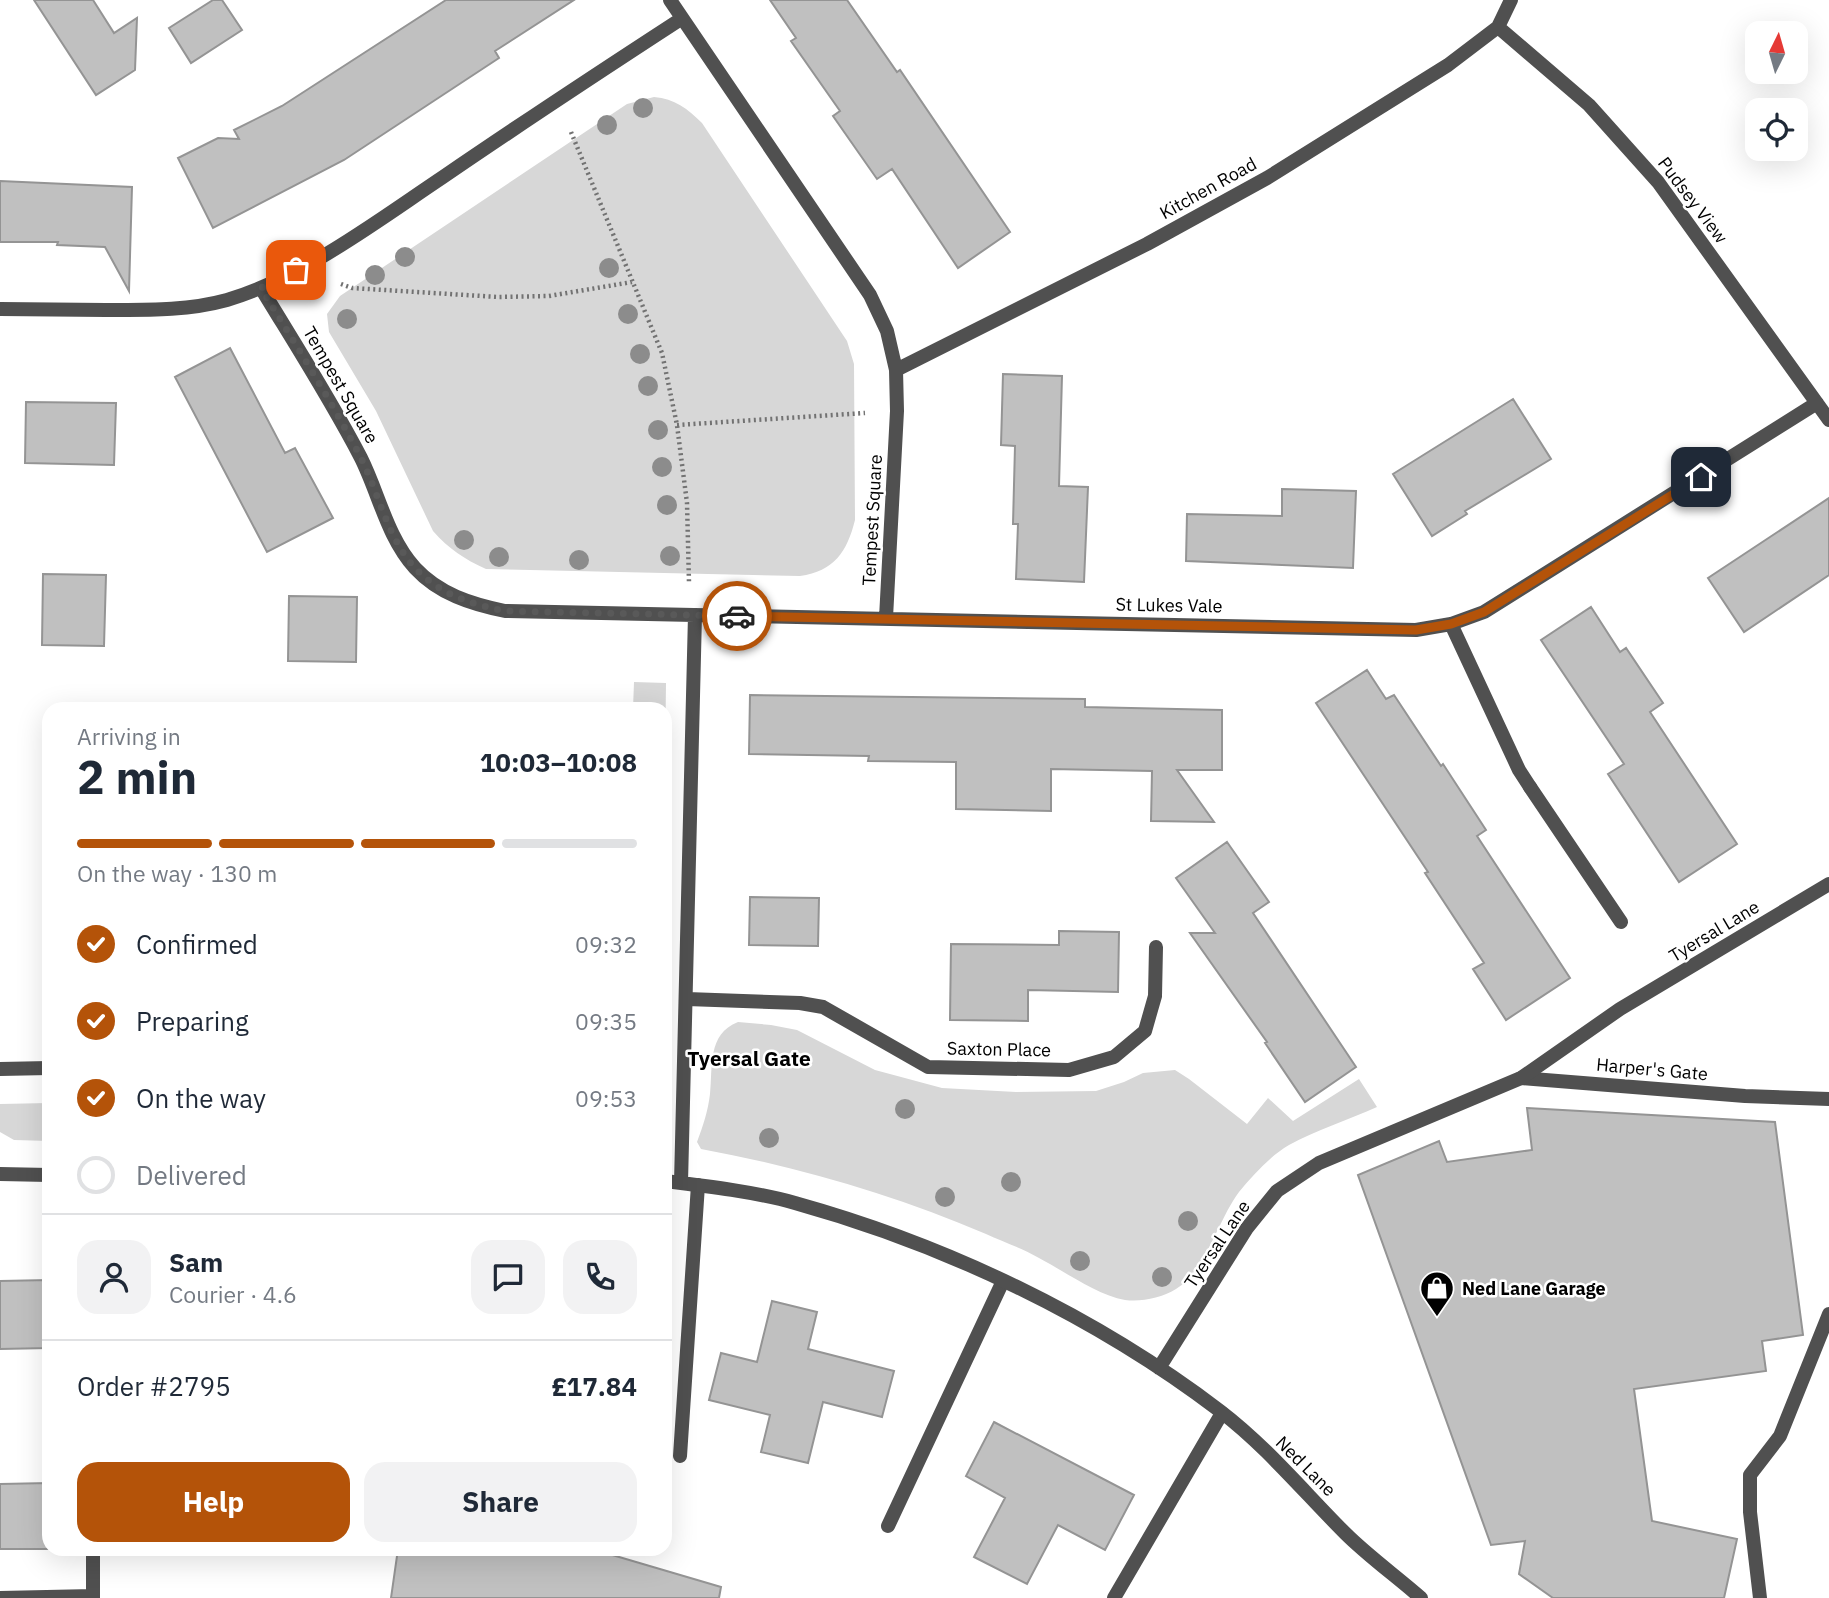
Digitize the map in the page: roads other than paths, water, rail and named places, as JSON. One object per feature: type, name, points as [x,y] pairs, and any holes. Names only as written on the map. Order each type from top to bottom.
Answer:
[{"type":"street","name":"Tempest Square","points":[[261,288],[362,460],[396,541],[415,568],[441,590],[472,604],[505,611],[886,618],[897,411],[896,370],[887,331],[870,295],[670,0]]},
{"type":"street","name":"Kitchen Road","points":[[896,370],[1147,244],[1267,178],[1448,65],[1498,27],[1511,0]]},
{"type":"street","points":[[0,309],[191,308],[227,300],[261,288],[364,230],[557,99],[681,19]]},
{"type":"street","name":"Pudsey View","points":[[1498,27],[1588,105],[1658,182],[1829,420]]},
{"type":"street","name":"St Lukes Vale","points":[[886,618],[1416,630],[1451,624],[1484,612],[1514,595],[1817,403]]},
{"type":"street","points":[[681,1183],[695,615]]},
{"type":"street","points":[[1451,624],[1519,770],[1622,922]]},
{"type":"street","name":"Tyersal Lane","points":[[1159,1368],[1247,1228],[1277,1191],[1319,1163],[1521,1077],[1620,1009],[1829,884]]},
{"type":"street","name":"Saxton Place","points":[[687,999],[800,1003],[823,1007],[928,1067],[1069,1070],[1114,1057],[1145,1031],[1155,996],[1156,947]]},
{"type":"street","points":[[0,1069],[42,1068]]},
{"type":"street","name":"Harper's Gate","points":[[1521,1077],[1779,1098],[1829,1099]]},
{"type":"street","points":[[0,1174],[42,1175]]},
{"type":"street","points":[[672,1182],[793,1202],[901,1237],[1003,1281],[1073,1317],[1159,1368]]},
{"type":"street","points":[[680,1456],[698,1185]]},
{"type":"street","points":[[888,1526],[1003,1281]]},
{"type":"street","points":[[1760,1598],[1750,1512],[1750,1475],[1780,1436],[1829,1314]]},
{"type":"street","name":"Ned Lane","points":[[1159,1368],[1222,1413],[1347,1535],[1421,1598]]},
{"type":"street","points":[[1114,1598],[1222,1413]]},
{"type":"street","points":[[0,1598],[93,1597],[93,1556]]},
{"type":"place","name":"Ned Lane Garage","points":[[1437,1318]]},
{"type":"district","name":"Tyersal Gate","points":[[749,1058]]}]
